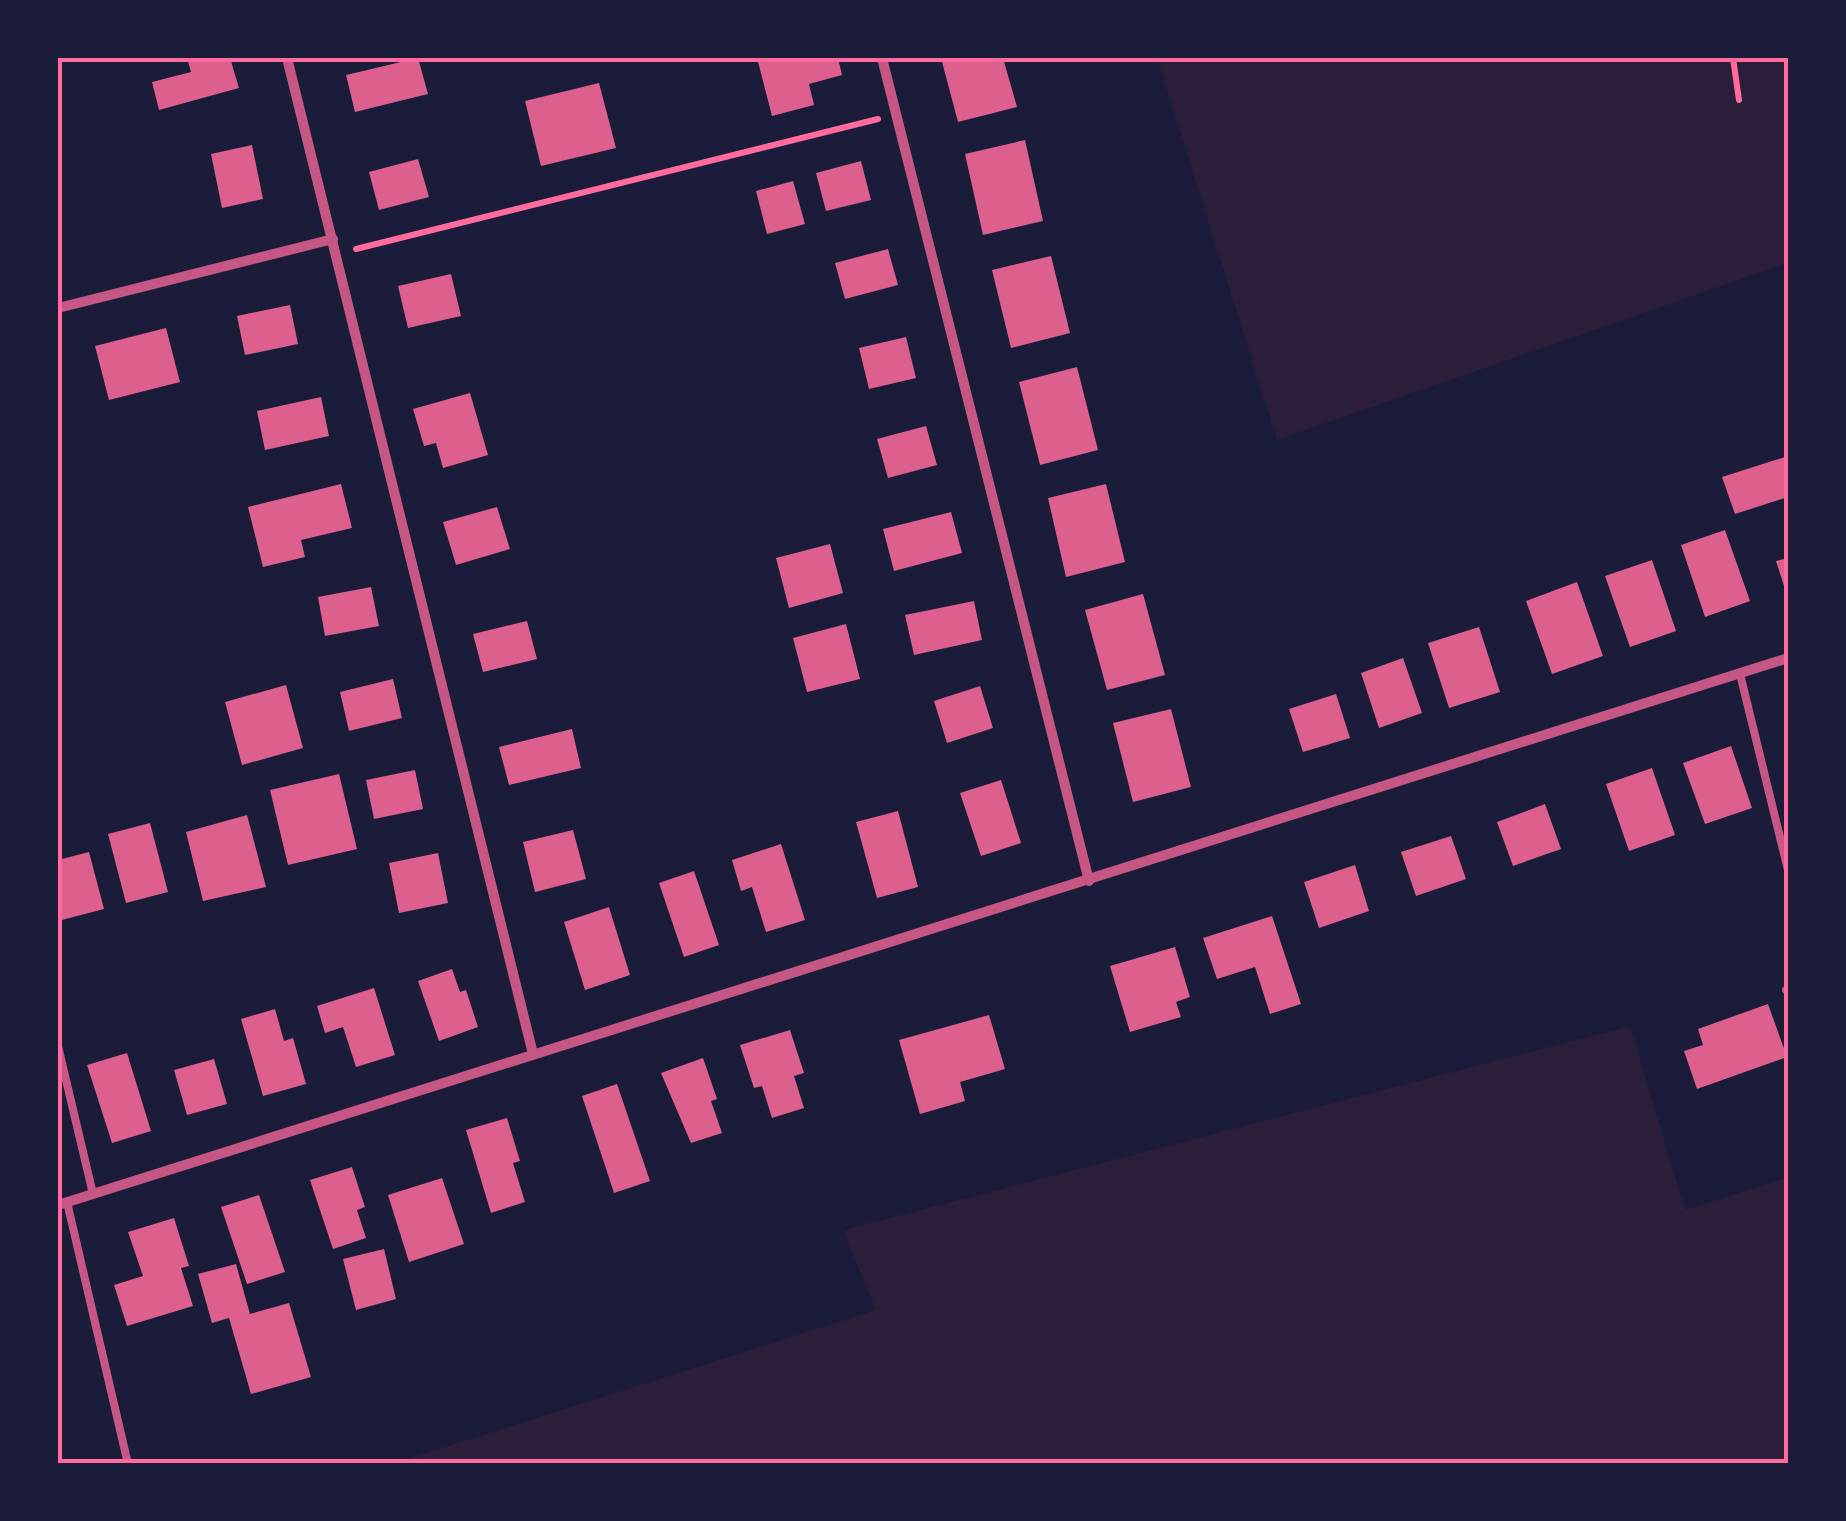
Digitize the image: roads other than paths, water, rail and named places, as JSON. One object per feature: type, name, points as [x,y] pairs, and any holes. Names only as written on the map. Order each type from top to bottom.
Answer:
[{"type":"street","points":[[287,58],[533,1054]]},
{"type":"street","points":[[882,58],[1089,880]]},
{"type":"street","points":[[58,308],[333,239]]},
{"type":"street","points":[[62,1204],[1788,658]]},
{"type":"lane","points":[[1740,674],[1788,870]]},
{"type":"lane","points":[[58,1046],[93,1194]]},
{"type":"lane","points":[[62,1204],[128,1464]]}]
